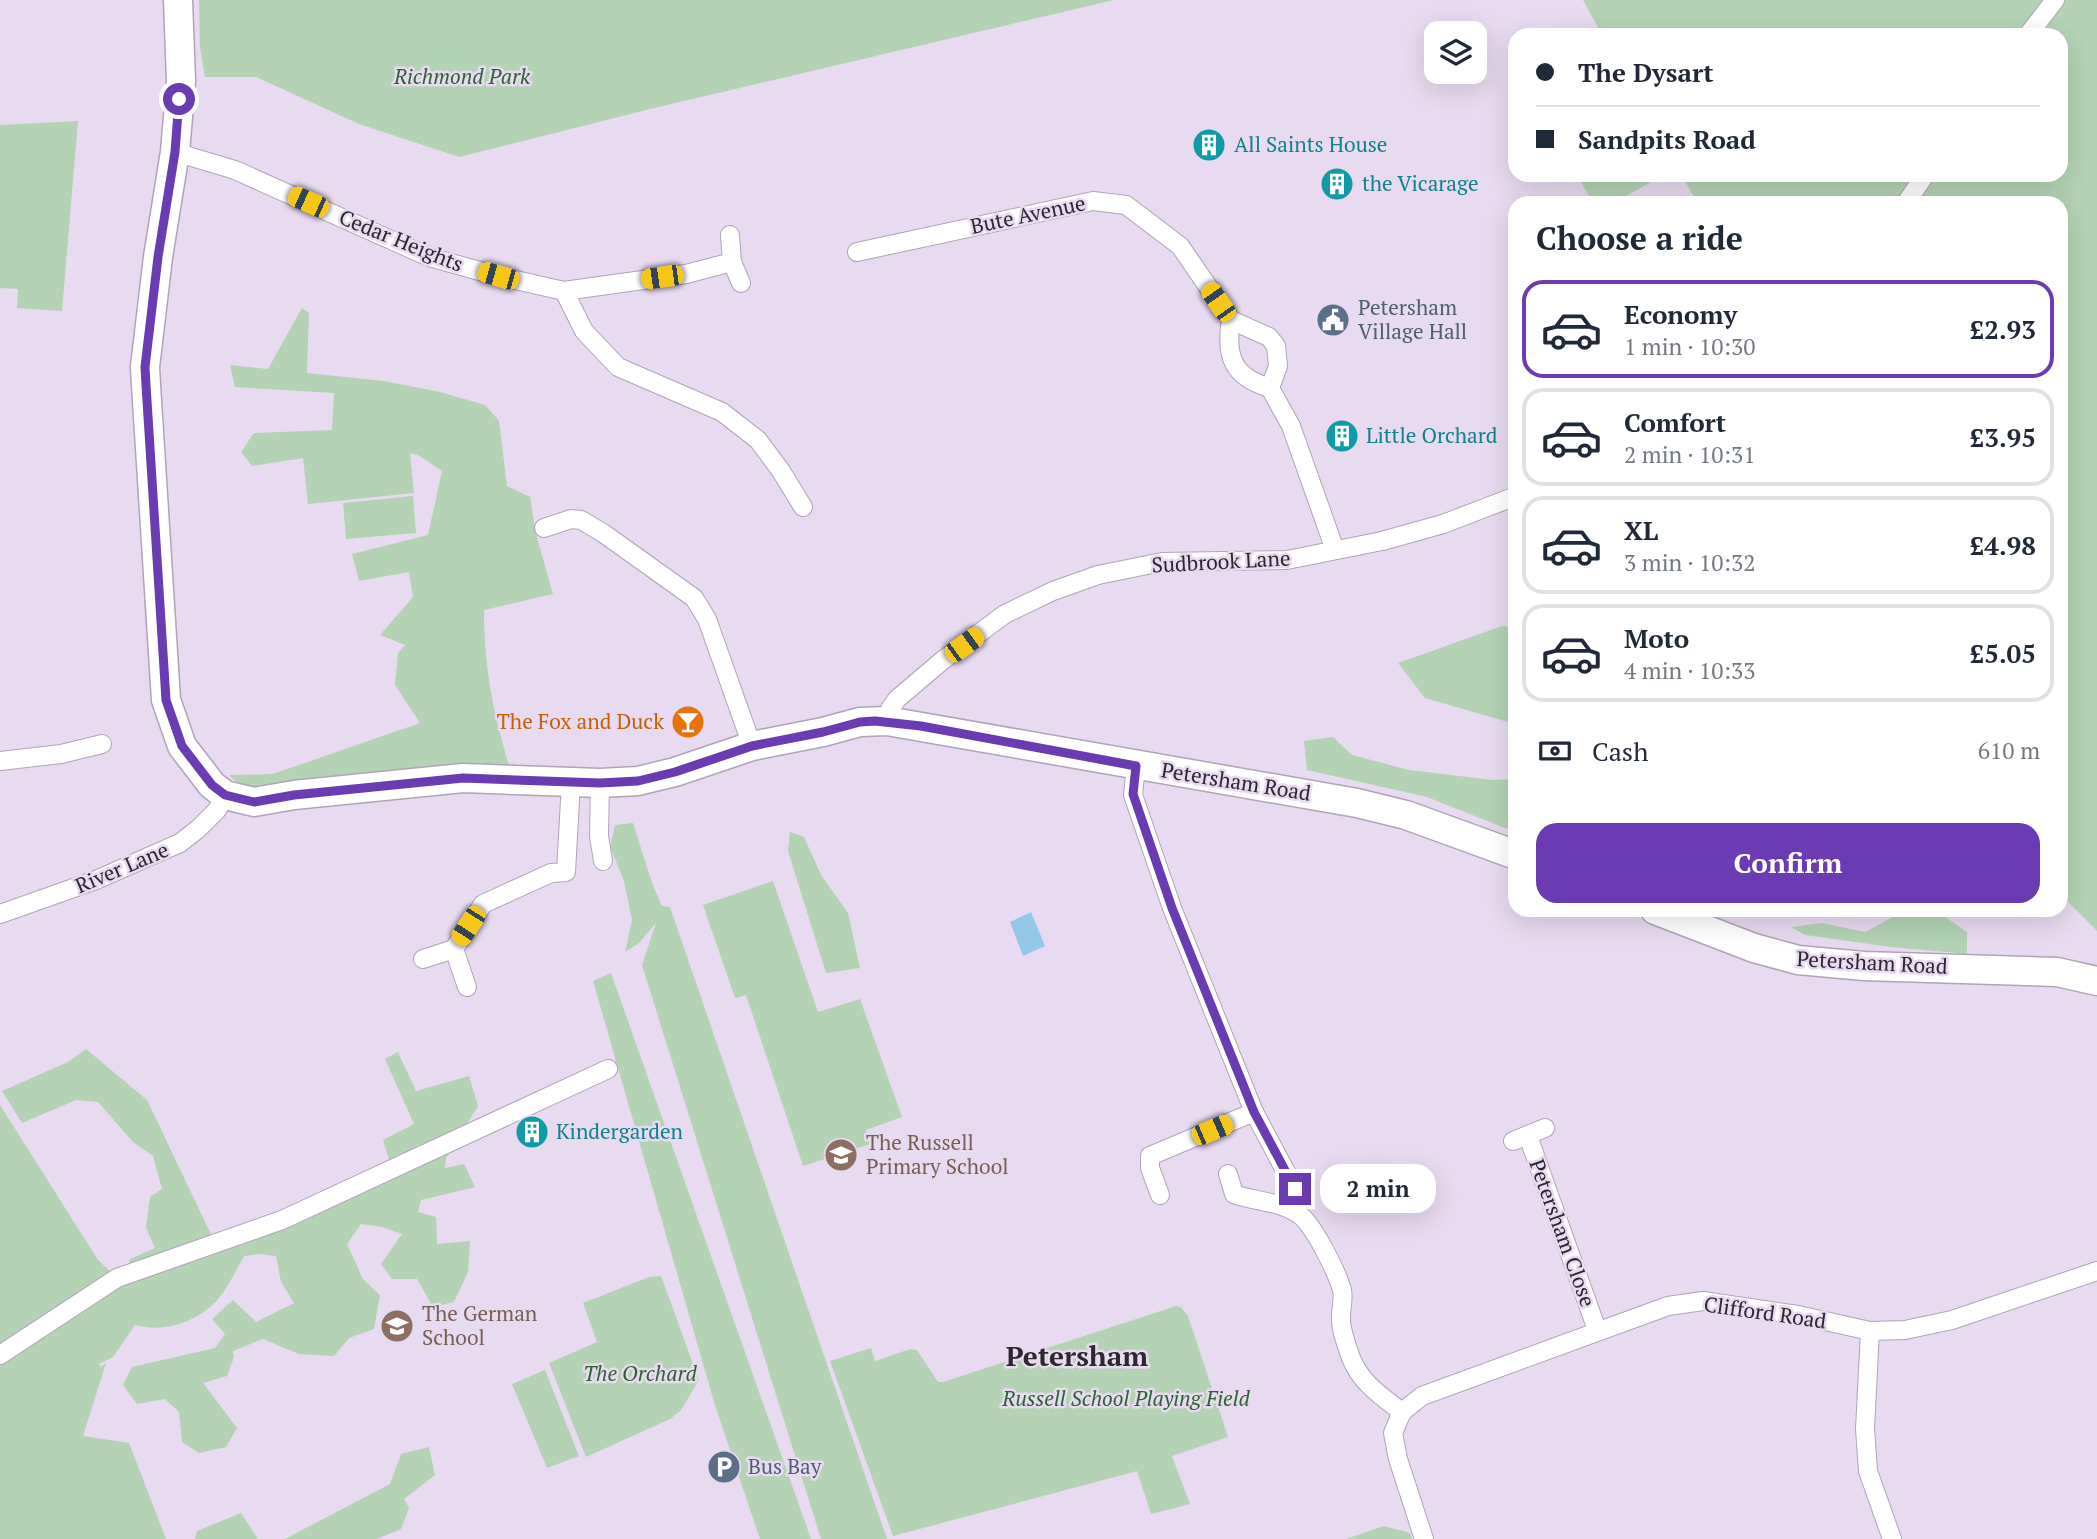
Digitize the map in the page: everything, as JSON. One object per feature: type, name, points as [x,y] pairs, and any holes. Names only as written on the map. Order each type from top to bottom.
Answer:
[{"type":"main road","points":[[178,0],[181,81],[175,152],[158,257],[145,367],[165,683],[170,715],[182,746],[212,785],[225,795]]},
{"type":"main road","name":"Petersham Road","points":[[225,795],[254,802],[294,795],[463,778],[600,783],[650,779],[752,746],[860,722],[887,721],[1383,808],[1508,852]]},
{"type":"main road","name":"Petersham Road","points":[[1673,917],[1754,948],[1798,960],[1864,966],[2057,972],[2097,981]]},
{"type":"street","points":[[2033,28],[2054,0]]},
{"type":"street","name":"Cedar Heights","points":[[175,152],[235,170],[429,257],[564,291],[686,274],[732,262]]},
{"type":"street","name":"Bute Avenue","points":[[858,252],[1093,201],[1126,205],[1180,246],[1231,320]]},
{"type":"street","points":[[730,235],[732,262],[741,283]]},
{"type":"street","points":[[564,291],[584,331],[618,367],[722,412],[758,440],[803,507]]},
{"type":"street","points":[[1270,388],[1278,366],[1276,346],[1269,337],[1231,320],[1228,351],[1245,378],[1270,388],[1291,426],[1335,550]]},
{"type":"street","name":"Sudbrook Lane","points":[[887,721],[892,704],[943,660],[1006,614],[1053,591],[1098,575],[1163,562],[1287,560],[1381,541],[1443,524],[1508,499]]},
{"type":"street","points":[[544,528],[571,520],[581,520],[694,598],[706,619],[752,746]]},
{"type":"street","points":[[0,761],[61,754],[102,744]]},
{"type":"street","points":[[1136,766],[1133,794],[1172,908],[1254,1112],[1295,1189]]},
{"type":"street","points":[[423,959],[454,949],[483,904],[551,873],[566,872],[571,782]]},
{"type":"street","points":[[600,783],[599,836],[603,861]]},
{"type":"street","name":"River Lane","points":[[0,914],[96,880],[180,843],[217,810],[225,795]]},
{"type":"street","points":[[454,949],[467,987]]},
{"type":"street","points":[[0,1355],[117,1278],[282,1220],[608,1069]]},
{"type":"street","points":[[1160,1195],[1150,1168],[1150,1156],[1254,1112]]},
{"type":"street","name":"Petersham Close","points":[[1545,1128],[1520,1138],[1597,1330]]},
{"type":"street","points":[[1228,1174],[1234,1194],[1248,1199],[1264,1199],[1298,1214],[1311,1226],[1342,1291],[1340,1320],[1352,1359],[1368,1386],[1402,1412],[1393,1433],[1398,1459],[1424,1539]]},
{"type":"street","name":"Clifford Road","points":[[1402,1412],[1422,1396],[1668,1306],[1703,1301],[1798,1315],[1870,1331],[1905,1330],[1952,1320],[2097,1271]]},
{"type":"street","points":[[1870,1331],[1865,1429],[1868,1471],[1892,1539]]},
{"type":"green space","name":"Richmond Park","points":[[199,0],[1114,0],[650,109],[459,157],[359,124],[256,77],[205,77],[200,48]]},
{"type":"green space","points":[[1583,0],[2097,0],[2097,931],[2068,902],[2068,196],[1694,196],[1685,182],[2068,182],[2068,28],[1598,28]]},
{"type":"green space","points":[[78,121],[62,311],[17,308],[18,289],[0,288],[0,125]]},
{"type":"green space","points":[[1581,182],[1651,182],[1626,196],[1589,196]]},
{"type":"green space","points":[[302,308],[309,313],[307,373],[384,381],[440,392],[485,405],[499,421],[507,486],[530,497],[536,534],[553,594],[484,610],[490,689],[509,765],[261,791],[242,787],[229,775],[273,774],[420,723],[395,685],[398,653],[405,645],[380,635],[413,597],[409,572],[359,581],[352,554],[428,535],[442,471],[418,455],[410,453],[414,493],[308,504],[303,458],[252,466],[241,452],[254,433],[332,430],[334,393],[235,387],[230,365],[268,369]]},
{"type":"green space","points":[[413,496],[416,533],[346,539],[343,503]]},
{"type":"green space","points":[[1502,626],[1508,626],[1508,722],[1425,698],[1398,663]]},
{"type":"green space","points":[[1333,737],[1352,755],[1409,770],[1508,779],[1508,829],[1427,797],[1307,770],[1304,741]]},
{"type":"green space","points":[[633,823],[662,906],[670,907],[887,1539],[821,1539],[642,965],[656,923],[639,943],[625,952],[632,920],[624,881],[610,847],[615,825]]},
{"type":"green space","points":[[790,832],[804,837],[821,875],[848,913],[860,968],[826,973],[788,851]]},
{"type":"green space","points":[[773,881],[818,1012],[860,999],[902,1117],[866,1130],[870,1144],[803,1166],[746,995],[735,998],[703,905]]},
{"type":"green space","points":[[1893,917],[1945,917],[1967,932],[1967,954],[1805,935],[1791,927],[1822,923],[1865,932]]},
{"type":"green space","points":[[611,973],[811,1539],[760,1539],[714,1402],[593,981]]},
{"type":"green space","points":[[86,1049],[147,1100],[218,1249],[368,1190],[394,1177],[383,1140],[414,1124],[385,1059],[398,1052],[416,1091],[469,1076],[478,1106],[446,1158],[445,1168],[464,1164],[475,1187],[421,1200],[418,1212],[436,1217],[437,1244],[470,1241],[468,1272],[454,1302],[433,1307],[417,1279],[392,1279],[381,1264],[402,1234],[361,1224],[347,1244],[363,1279],[380,1295],[374,1329],[349,1338],[334,1356],[299,1354],[263,1339],[233,1351],[234,1357],[227,1376],[203,1383],[237,1428],[226,1447],[199,1453],[182,1442],[179,1412],[165,1399],[137,1404],[123,1385],[132,1367],[215,1348],[225,1334],[212,1319],[233,1300],[256,1322],[294,1303],[281,1282],[276,1256],[244,1256],[222,1294],[205,1311],[171,1326],[159,1328],[135,1325],[113,1357],[99,1364],[100,1367],[106,1363],[83,1436],[129,1443],[166,1539],[0,1539],[0,1105],[98,1260],[117,1278],[125,1278],[130,1259],[155,1248],[146,1228],[150,1197],[162,1189],[153,1156],[133,1142],[98,1102],[76,1100],[22,1123],[2,1091],[68,1062]]},
{"type":"green space","name":"The Orchard","points":[[661,1276],[699,1380],[681,1410],[670,1419],[586,1457],[549,1363],[597,1342],[583,1303],[649,1277]]},
{"type":"green space","name":"Russell School Playing Field","points":[[1176,1306],[1181,1307],[1188,1316],[1228,1437],[1172,1456],[1190,1504],[1151,1514],[1137,1471],[893,1536],[830,1361],[871,1348],[875,1361],[910,1349],[917,1350],[938,1382],[943,1382]]},
{"type":"green space","points":[[545,1370],[579,1456],[547,1468],[512,1384]]},
{"type":"green space","points":[[429,1447],[435,1475],[404,1499],[409,1508],[401,1529],[377,1539],[285,1539],[390,1484],[401,1454]]},
{"type":"green space","points":[[241,1513],[258,1539],[195,1539],[197,1531]]},
{"type":"green space","points":[[1384,1526],[1410,1533],[1412,1539],[1346,1539]]},
{"type":"water","points":[[1031,912],[1045,946],[1023,956],[1010,922]]},
{"type":"place","name":"All Saints House","points":[[1209,145]]},
{"type":"place","name":"the Vicarage","points":[[1337,184]]},
{"type":"place","name":"Petersham Village Hall","points":[[1333,320]]},
{"type":"place","name":"Little Orchard","points":[[1342,436]]},
{"type":"place","name":"The Fox and Duck","points":[[688,722]]},
{"type":"place","name":"Kindergarden","points":[[532,1132]]},
{"type":"place","name":"The Russell Primary School","points":[[841,1155]]},
{"type":"place","name":"The German School","points":[[397,1326]]},
{"type":"place","name":"Bus Bay","points":[[724,1467]]},
{"type":"district","name":"Petersham","points":[[1077,1356]]},
{"type":"route","points":[[179,99],[175,152],[158,257],[145,367],[166,700],[182,746],[212,785],[225,795],[254,802],[294,795],[463,778],[600,783],[638,781],[675,772],[752,746],[875,721],[921,726],[1136,766],[1133,794],[1172,908],[1254,1112],[1295,1189]]}]
